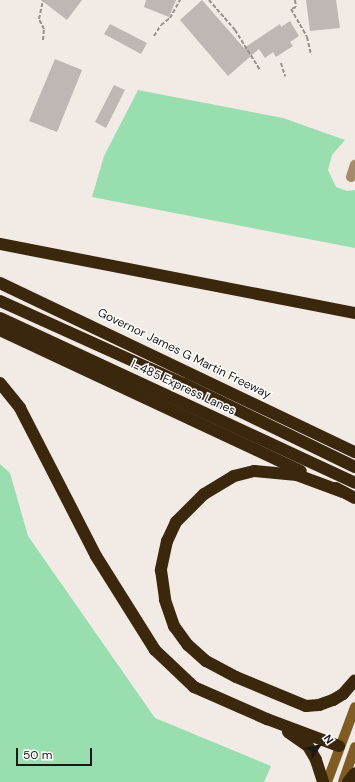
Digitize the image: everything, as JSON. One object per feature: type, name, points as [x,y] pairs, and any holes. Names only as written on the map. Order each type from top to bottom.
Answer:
[{"type":"highway","points":[[0,244],[355,313]]},
{"type":"highway","name":"Governor James G Martin Freeway","points":[[0,283],[355,452]]},
{"type":"highway","name":"I-485 Express Lanes","points":[[0,301],[184,384],[355,467]]},
{"type":"highway","name":"I-485 Express Lanes","points":[[0,318],[355,483]]},
{"type":"highway","points":[[0,330],[55,354],[355,498]]},
{"type":"highway","points":[[0,383],[20,408],[96,556],[155,650],[194,686],[267,719],[340,746]]},
{"type":"highway","points":[[343,492],[297,474],[254,471],[234,476],[204,494],[176,522],[167,541],[161,570],[165,600],[174,626],[188,645],[206,661],[236,677],[306,706],[320,705],[333,700],[343,694],[355,680]]},
{"type":"highway","points":[[267,719],[296,736],[308,746],[316,760],[323,782]]},
{"type":"highway","points":[[348,782],[355,774]]},
{"type":"main road","points":[[327,782],[355,707]]},
{"type":"main road","points":[[343,782],[355,747]]},
{"type":"street","points":[[351,177],[355,165]]},
{"type":"path","points":[[43,0],[39,7],[38,19],[44,29],[43,40]]},
{"type":"path","points":[[154,36],[161,25],[170,18],[180,0]]},
{"type":"path","points":[[209,0],[235,30],[260,70]]},
{"type":"path","points":[[294,0],[296,7],[291,9],[307,37],[311,55]]},
{"type":"path","points":[[281,63],[284,76]]},
{"type":"green space","points":[[138,90],[283,118],[345,140],[332,155],[328,170],[336,187],[347,191],[355,190],[355,248],[92,197],[104,156]]},
{"type":"green space","points":[[0,464],[10,473],[28,536],[155,718],[271,766],[264,782],[0,782]]},
{"type":"building","points":[[41,0],[82,0],[67,20]]},
{"type":"building","points":[[146,0],[176,0],[169,17],[144,7]]},
{"type":"building","points":[[202,0],[244,48],[280,24],[281,27],[290,21],[299,36],[290,42],[293,46],[276,57],[273,52],[265,58],[259,49],[228,76],[180,20]]},
{"type":"building","points":[[306,0],[336,0],[340,28],[310,31]]},
{"type":"building","points":[[110,24],[147,43],[141,54],[104,34]]},
{"type":"building","points":[[55,59],[82,70],[57,132],[29,121]]},
{"type":"building","points":[[114,85],[125,90],[106,128],[95,122]]}]
